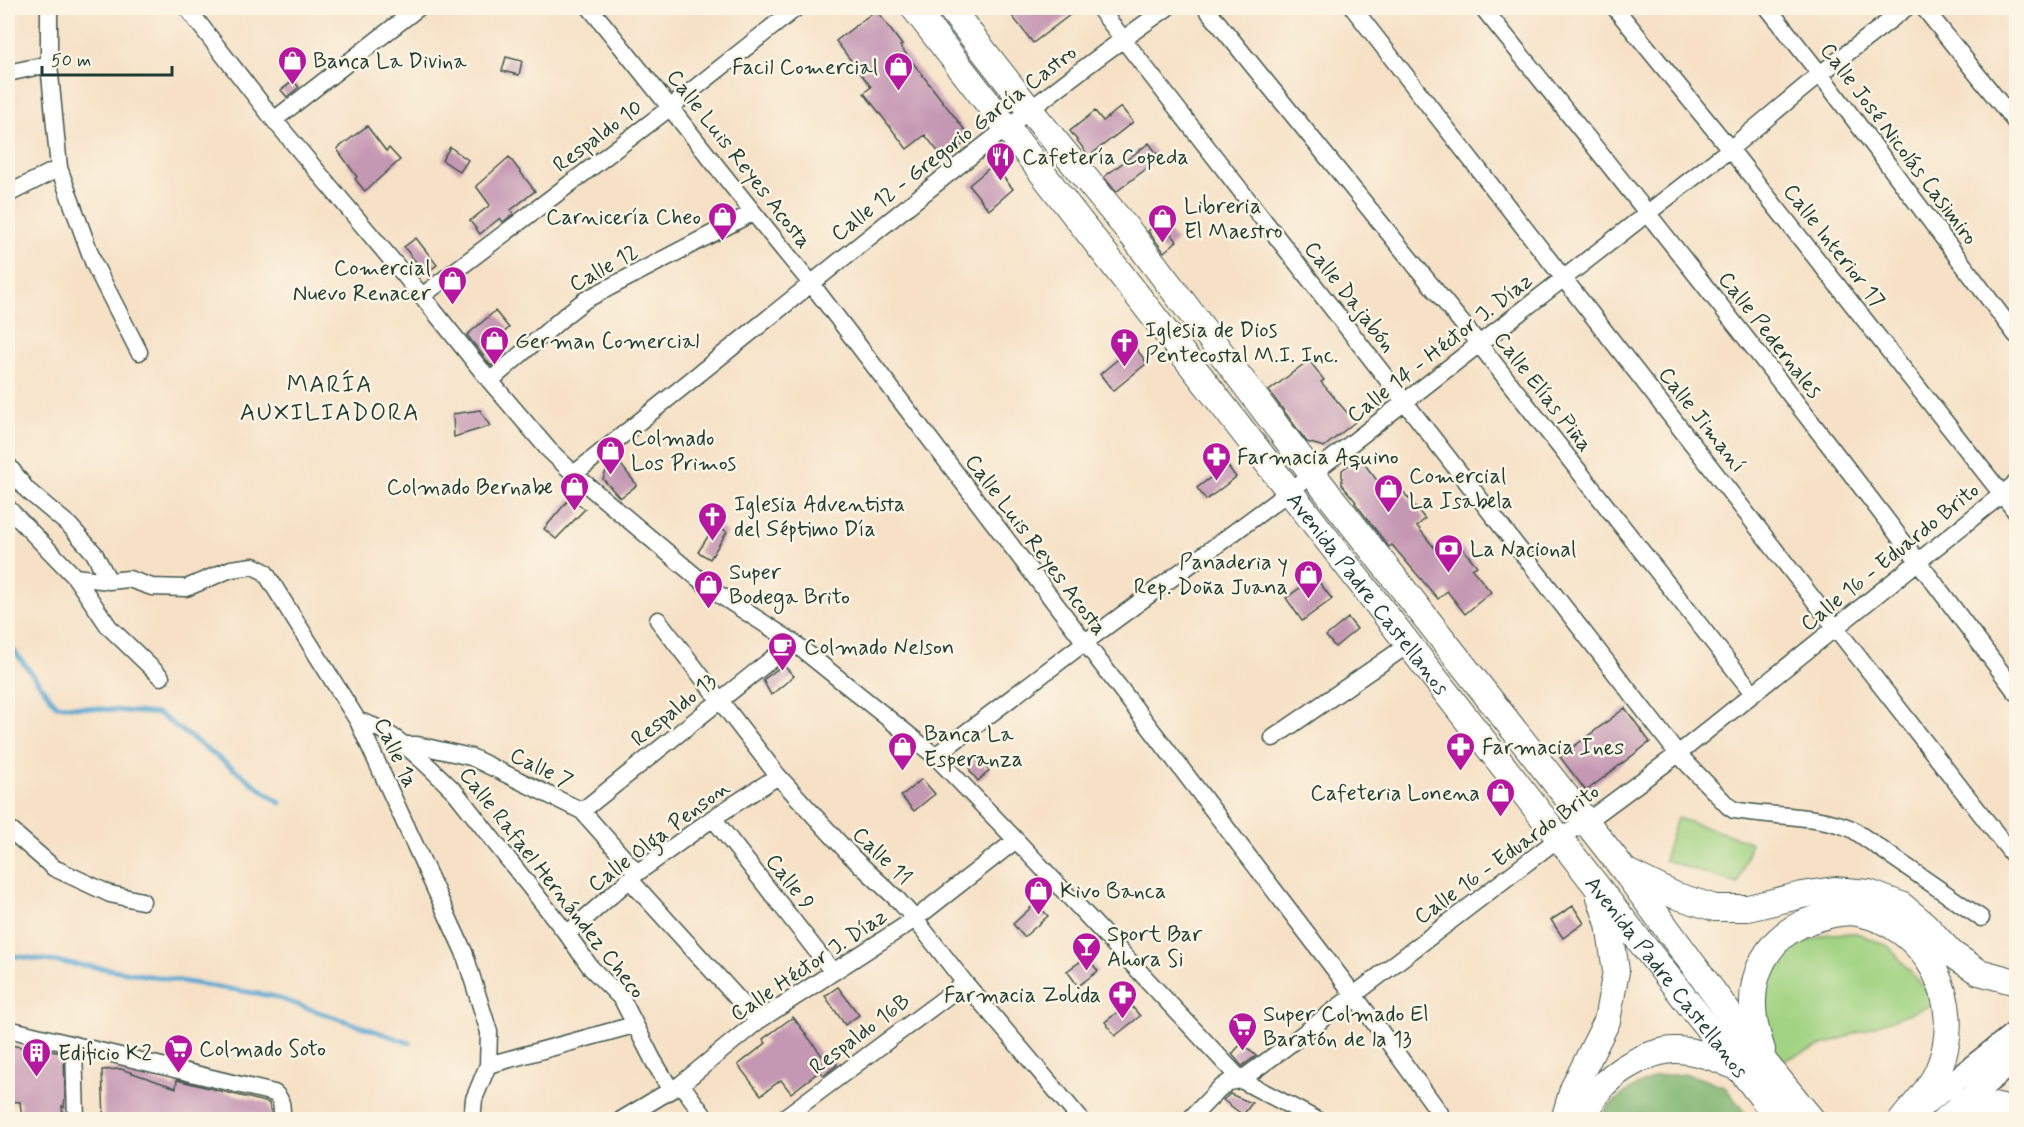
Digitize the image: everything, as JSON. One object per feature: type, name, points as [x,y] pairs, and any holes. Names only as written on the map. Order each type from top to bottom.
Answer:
[{"type":"main road","name":"Avenida Padre Castellanos","points":[[914,8],[1595,882],[1754,1068],[1812,1119]]},
{"type":"main road","name":"Avenida Padre Castellanos","points":[[951,8],[1029,109],[1132,235],[1312,473],[1624,870],[1754,1068],[1780,1119]]},
{"type":"main road","points":[[1624,870],[1674,895],[1715,908],[1748,908],[1834,890],[1869,893],[1901,905],[1925,925],[1952,954],[1979,972],[2016,982]]},
{"type":"main road","points":[[1564,1119],[1573,1089],[1607,1021],[1616,971],[1609,924],[1595,882]]},
{"type":"main road","points":[[1587,1119],[1590,1104],[1605,1083],[1627,1066],[1650,1054],[1676,1050],[1703,1054],[1754,1068],[1755,975],[1771,945],[1796,926],[1827,914],[1857,913],[1897,929],[1916,945],[1932,964],[1943,990],[1949,1015],[1947,1042],[1939,1069],[1924,1093],[1902,1119]]},
{"type":"main road","points":[[1907,1119],[2016,1032]]},
{"type":"main road","points":[[1942,1119],[2016,1059]]},
{"type":"main road","points":[[1962,1103],[2016,1111]]},
{"type":"street","points":[[49,8],[49,64],[59,168],[94,264],[139,352]]},
{"type":"street","points":[[187,8],[274,120],[422,296],[490,381],[548,448],[574,474],[712,590],[793,642],[934,756],[1016,840],[1240,1080],[1317,1119]]},
{"type":"street","points":[[274,120],[418,8]]},
{"type":"street","name":"Calle Luis Reyes Acosta","points":[[590,8],[671,107],[752,213],[810,282],[1354,995],[1440,1113]]},
{"type":"street","name":"Respaldo 10","points":[[422,296],[671,107],[796,8]]},
{"type":"street","name":"Calle Dajabón","points":[[1099,8],[1678,753],[1734,810],[1822,821],[1852,829],[1981,918]]},
{"type":"street","name":"Calle 12 - Gregorio García Castro","points":[[574,474],[810,282],[1029,109],[1167,8]]},
{"type":"street","name":"Calle Elías Piña","points":[[1206,8],[1479,344],[1753,693]]},
{"type":"street","name":"Calle Jimaní","points":[[1353,8],[1565,277],[2016,859]]},
{"type":"street","name":"Calle Pedernales","points":[[1483,8],[1648,212],[1919,561],[2016,692]]},
{"type":"street","name":"Calle Interior 17","points":[[1615,8],[1730,148],[2016,512]]},
{"type":"street","name":"Calle José Nicolás Casimiro","points":[[1768,8],[2016,335]]},
{"type":"street","name":"Calle 14 - Héctor J. Díaz","points":[[934,756],[1290,491],[1906,8]]},
{"type":"street","points":[[1924,8],[2016,123]]},
{"type":"street","points":[[8,73],[49,64]]},
{"type":"street","points":[[8,194],[59,168]]},
{"type":"street","name":"Calle 12","points":[[490,381],[585,300],[752,213]]},
{"type":"street","points":[[8,465],[27,490],[70,526],[94,553],[109,581]]},
{"type":"street","name":"Calle 16 - Eduardo Brito","points":[[1189,1119],[1219,1089],[1240,1080],[1559,837],[1586,822],[1678,753],[2016,483]]},
{"type":"street","points":[[8,508],[75,577],[109,627],[161,677]]},
{"type":"street","name":"Calle 1a","points":[[75,577],[109,581],[129,579],[152,587],[186,588],[231,569],[253,566],[265,572],[358,721],[464,952],[489,1032],[488,1065],[474,1099],[472,1119]]},
{"type":"street","name":"Calle 11","points":[[658,620],[778,776],[851,856],[915,919],[965,983],[1081,1119]]},
{"type":"street","name":"Respaldo 13","points":[[582,811],[793,642]]},
{"type":"street","points":[[1273,738],[1409,644]]},
{"type":"street","name":"Calle Rafael Hernández Checo","points":[[358,721],[373,725],[403,745],[456,793],[591,968],[622,999],[653,1060],[707,1119]]},
{"type":"street","name":"Calle 7","points":[[403,745],[417,745],[471,757],[582,811],[634,876],[758,1021]]},
{"type":"street","name":"Calle Olga Penson","points":[[567,934],[634,876],[713,818],[778,776]]},
{"type":"street","name":"Calle 9","points":[[713,818],[833,972]]},
{"type":"street","points":[[8,828],[19,840],[54,868],[110,894],[141,901]]},
{"type":"street","name":"Calle Héctor J. Díaz","points":[[621,1119],[676,1087],[758,1021],[915,919],[1016,840]]},
{"type":"street","name":"Respaldo 16B","points":[[781,1119],[965,983]]},
{"type":"street","points":[[488,1065],[634,1025]]},
{"type":"street","points":[[8,1029],[274,1093],[279,1096],[282,1103],[282,1119]]},
{"type":"street","points":[[74,1045],[76,1119]]},
{"type":"green space","points":[[1677,818],[1751,842],[1738,884],[1664,860]]},
{"type":"green space","points":[[1856,933],[1888,946],[1923,986],[1935,1004],[1778,1062],[1763,1027],[1763,994],[1776,965],[1798,945],[1828,934]]},
{"type":"green space","points":[[1687,1074],[1724,1086],[1750,1119],[1603,1119],[1606,1108],[1629,1090],[1657,1076]]},
{"type":"building","points":[[1006,8],[1079,8],[1033,43]]},
{"type":"building","points":[[876,10],[902,45],[900,46],[971,138],[944,159],[925,135],[907,149],[864,93],[871,87],[836,41]]},
{"type":"building","points":[[506,57],[522,61],[519,75],[502,71]]},
{"type":"building","name":"Banca La Divina","points":[[293,81],[299,87],[287,97],[281,90]]},
{"type":"building","points":[[1121,107],[1133,122],[1089,156],[1070,131],[1095,111],[1103,121]]},
{"type":"building","points":[[367,126],[386,151],[389,148],[400,160],[365,191],[337,149]]},
{"type":"building","points":[[1149,143],[1160,158],[1116,192],[1104,177]]},
{"type":"building","points":[[450,147],[468,160],[460,172],[442,160]]},
{"type":"building","points":[[509,157],[535,191],[511,210],[513,214],[503,222],[500,218],[480,234],[470,221],[490,205],[476,186]]},
{"type":"building","points":[[993,165],[1013,189],[989,210],[969,185]]},
{"type":"building","points":[[1160,221],[1177,241],[1164,252],[1148,231]]},
{"type":"building","points":[[416,238],[437,265],[425,274],[404,247]]},
{"type":"building","points":[[495,311],[509,328],[490,345],[500,358],[491,366],[467,335]]},
{"type":"building","name":"Iglesia de Dios Pentecostal M.I. Inc.","points":[[1134,346],[1147,363],[1113,391],[1100,374]]},
{"type":"building","points":[[1309,360],[1324,380],[1321,382],[1355,422],[1324,447],[1307,442],[1269,391]]},
{"type":"building","points":[[480,410],[490,426],[454,437],[453,414]]},
{"type":"building","points":[[1359,457],[1379,483],[1390,475],[1425,519],[1417,526],[1445,561],[1461,547],[1477,566],[1472,569],[1491,592],[1465,614],[1447,591],[1438,599],[1392,545],[1389,547],[1342,485],[1342,470]]},
{"type":"building","points":[[618,461],[637,485],[620,498],[603,479],[606,471]]},
{"type":"building","name":"Farmacia Aquino","points":[[1227,465],[1236,477],[1206,500],[1197,488]]},
{"type":"building","points":[[570,498],[585,509],[556,539],[544,529]]},
{"type":"building","name":"Iglesia Adventista del Séptimo Día","points":[[716,524],[727,532],[710,559],[698,552]]},
{"type":"building","name":"Panaderia y Rep. Doña Juana","points":[[1315,577],[1332,599],[1302,621],[1286,598]]},
{"type":"building","points":[[1348,618],[1357,629],[1335,647],[1326,636]]},
{"type":"building","points":[[785,667],[794,676],[771,695],[763,680],[779,668]]},
{"type":"building","points":[[1625,708],[1650,742],[1586,791],[1560,757]]},
{"type":"building","points":[[978,758],[989,771],[978,781],[970,771],[970,765]]},
{"type":"building","points":[[922,779],[935,794],[914,811],[901,796]]},
{"type":"building","points":[[1036,903],[1048,916],[1024,937],[1013,924]]},
{"type":"building","points":[[1573,906],[1584,923],[1563,938],[1551,920]]},
{"type":"building","points":[[1087,957],[1098,971],[1078,986],[1067,971]]},
{"type":"building","points":[[838,987],[859,1015],[845,1025],[825,996]]},
{"type":"building","name":"Farmacia Zolida","points":[[1129,1003],[1140,1016],[1115,1036],[1105,1022]]},
{"type":"building","points":[[793,1017],[823,1057],[828,1053],[837,1065],[824,1075],[820,1071],[791,1093],[781,1080],[761,1095],[738,1065],[766,1043],[763,1039]]},
{"type":"building","name":"Super Colmado El Baratón de la 13","points":[[1242,1043],[1256,1056],[1242,1066],[1232,1054]]},
{"type":"building","name":"Edificio K2","points":[[8,1045],[64,1053],[63,1119],[22,1119],[20,1102],[8,1101]]},
{"type":"building","points":[[121,1069],[176,1088],[177,1080],[269,1103],[272,1119],[104,1119],[102,1070]]},
{"type":"building","points":[[1230,1094],[1252,1103],[1243,1115],[1223,1100]]},
{"type":"waterway","points":[[8,643],[56,705],[159,714],[280,803]]},
{"type":"waterway","points":[[8,955],[272,996],[410,1043]]},
{"type":"place","name":"Banca La Divina","points":[[292,86]]},
{"type":"place","name":"Facil Comercial","points":[[899,92]]},
{"type":"place","name":"Cafetería Copeda","points":[[1001,182]]},
{"type":"place","name":"Carnicería Cheo","points":[[722,242]]},
{"type":"place","name":"Libreria El Maestro","points":[[1163,244]]},
{"type":"place","name":"Comercial Nuevo Renacer","points":[[452,306]]},
{"type":"place","name":"German Comercial","points":[[494,366]]},
{"type":"place","name":"Iglesia de Dios Pentecostal M.I. Inc.","points":[[1124,368]]},
{"type":"place","name":"Colmado Los Primos","points":[[610,476]]},
{"type":"place","name":"Farmacia Aquino","points":[[1216,482]]},
{"type":"place","name":"Colmado Bernabe","points":[[574,512]]},
{"type":"place","name":"Comercial La Isabela","points":[[1388,514]]},
{"type":"place","name":"Iglesia Adventista del Séptimo Día","points":[[713,542]]},
{"type":"place","name":"La Nacional","points":[[1449,574]]},
{"type":"place","name":"Panaderia y Rep. Doña Juana","points":[[1309,600]]},
{"type":"place","name":"Super Bodega Brito","points":[[708,610]]},
{"type":"place","name":"Colmado Nelson","points":[[783,672]]},
{"type":"place","name":"Banca La Esperanza","points":[[903,772]]},
{"type":"place","name":"Farmacia Ines","points":[[1461,772]]},
{"type":"place","name":"Cafeteria Lonena","points":[[1501,818]]},
{"type":"place","name":"Kivo Banca","points":[[1039,916]]},
{"type":"place","name":"Sport Bar Ahora Si","points":[[1086,972]]},
{"type":"place","name":"Farmacia Zolida","points":[[1122,1020]]},
{"type":"place","name":"Super Colmado El Baratón de la 13","points":[[1242,1052]]},
{"type":"place","name":"Colmado Soto","points":[[178,1074]]},
{"type":"place","name":"Edificio K2","points":[[37,1078]]},
{"type":"district","name":"MARÍA AUXILIADORA","points":[[330,398]]}]
